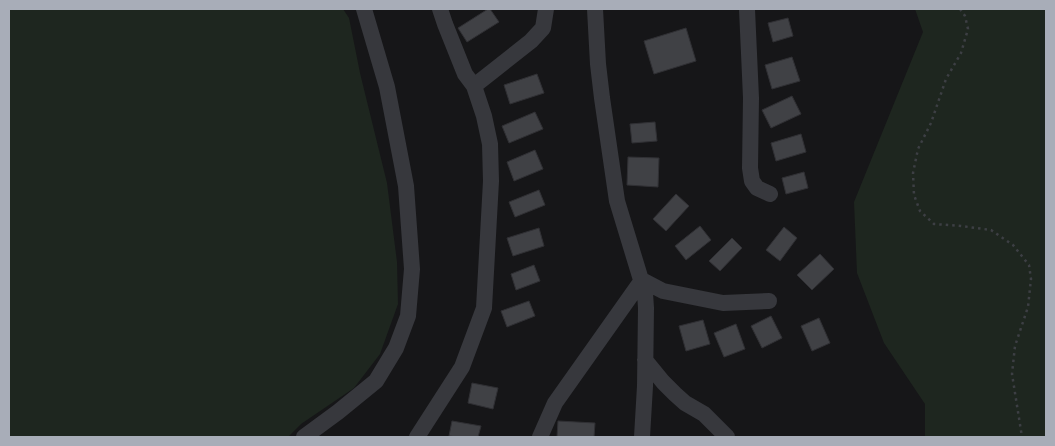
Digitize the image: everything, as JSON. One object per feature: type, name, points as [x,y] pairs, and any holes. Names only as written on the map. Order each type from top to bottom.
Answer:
[{"type":"street","points":[[304,437],[376,381],[396,348],[408,316],[412,269],[406,186],[387,87],[364,9]]},
{"type":"street","points":[[417,437],[462,367],[484,308],[491,181],[490,144],[484,116],[474,86],[465,74],[440,9]]},
{"type":"street","points":[[474,86],[531,41],[543,28],[546,9]]},
{"type":"street","points":[[595,9],[598,64],[617,200],[645,293],[642,437]]},
{"type":"street","points":[[747,9],[751,98],[750,168],[752,181],[757,188],[770,194]]},
{"type":"street","points":[[642,280],[663,290],[723,303],[769,301]]},
{"type":"street","points":[[540,437],[555,403],[642,280]]},
{"type":"street","points":[[645,360],[675,394],[685,403],[704,414],[727,437]]},
{"type":"path","points":[[960,9],[965,16],[968,29],[961,53],[946,79],[931,123],[918,149],[913,173],[914,195],[920,211],[934,224],[991,230],[1013,245],[1029,265],[1031,279],[1028,307],[1015,346],[1012,374],[1022,437]]},
{"type":"shaded area","points":[[9,9],[343,9],[349,18],[360,73],[387,183],[397,262],[398,304],[380,354],[354,388],[301,424],[288,437],[9,437]]},
{"type":"shaded area","points":[[915,9],[1046,9],[1046,437],[925,437],[925,404],[884,343],[857,273],[854,202],[923,32]]},
{"type":"building","points":[[490,9],[499,22],[467,42],[458,28]]},
{"type":"building","points":[[788,18],[793,36],[773,42],[768,23]]},
{"type":"building","points":[[686,28],[696,61],[654,74],[644,41]]},
{"type":"building","points":[[792,57],[800,81],[772,89],[765,65]]},
{"type":"building","points":[[537,74],[544,93],[510,104],[504,85]]},
{"type":"building","points":[[792,96],[801,114],[771,128],[762,110]]},
{"type":"building","points":[[535,112],[543,129],[509,143],[502,126]]},
{"type":"building","points":[[655,122],[657,141],[632,143],[630,124]]},
{"type":"building","points":[[801,134],[806,152],[776,161],[771,143]]},
{"type":"building","points":[[535,150],[543,169],[514,181],[507,162]]},
{"type":"building","points":[[628,157],[659,158],[658,187],[627,185]]},
{"type":"building","points":[[804,172],[808,188],[786,194],[782,178]]},
{"type":"building","points":[[539,190],[545,205],[515,217],[509,202]]},
{"type":"building","points":[[676,194],[689,206],[666,231],[653,219]]},
{"type":"building","points":[[700,226],[711,240],[686,260],[675,246]]},
{"type":"building","points":[[784,227],[797,238],[780,261],[766,250]]},
{"type":"building","points":[[539,228],[544,246],[513,256],[507,238]]},
{"type":"building","points":[[732,238],[742,248],[720,271],[709,261]]},
{"type":"building","points":[[820,254],[834,269],[812,290],[797,275]]},
{"type":"building","points":[[534,265],[540,281],[516,290],[511,274]]},
{"type":"building","points":[[529,301],[535,316],[507,327],[501,311]]},
{"type":"building","points":[[771,316],[782,338],[762,348],[751,326]]},
{"type":"building","points":[[819,318],[830,343],[812,351],[801,326]]},
{"type":"building","points":[[703,320],[710,344],[686,351],[679,326]]},
{"type":"building","points":[[736,324],[745,349],[724,357],[714,333]]},
{"type":"building","points":[[472,383],[498,388],[493,409],[468,403]]},
{"type":"building","points":[[452,421],[481,426],[478,437],[449,436]]},
{"type":"building","points":[[558,421],[595,423],[594,437],[557,437]]}]
